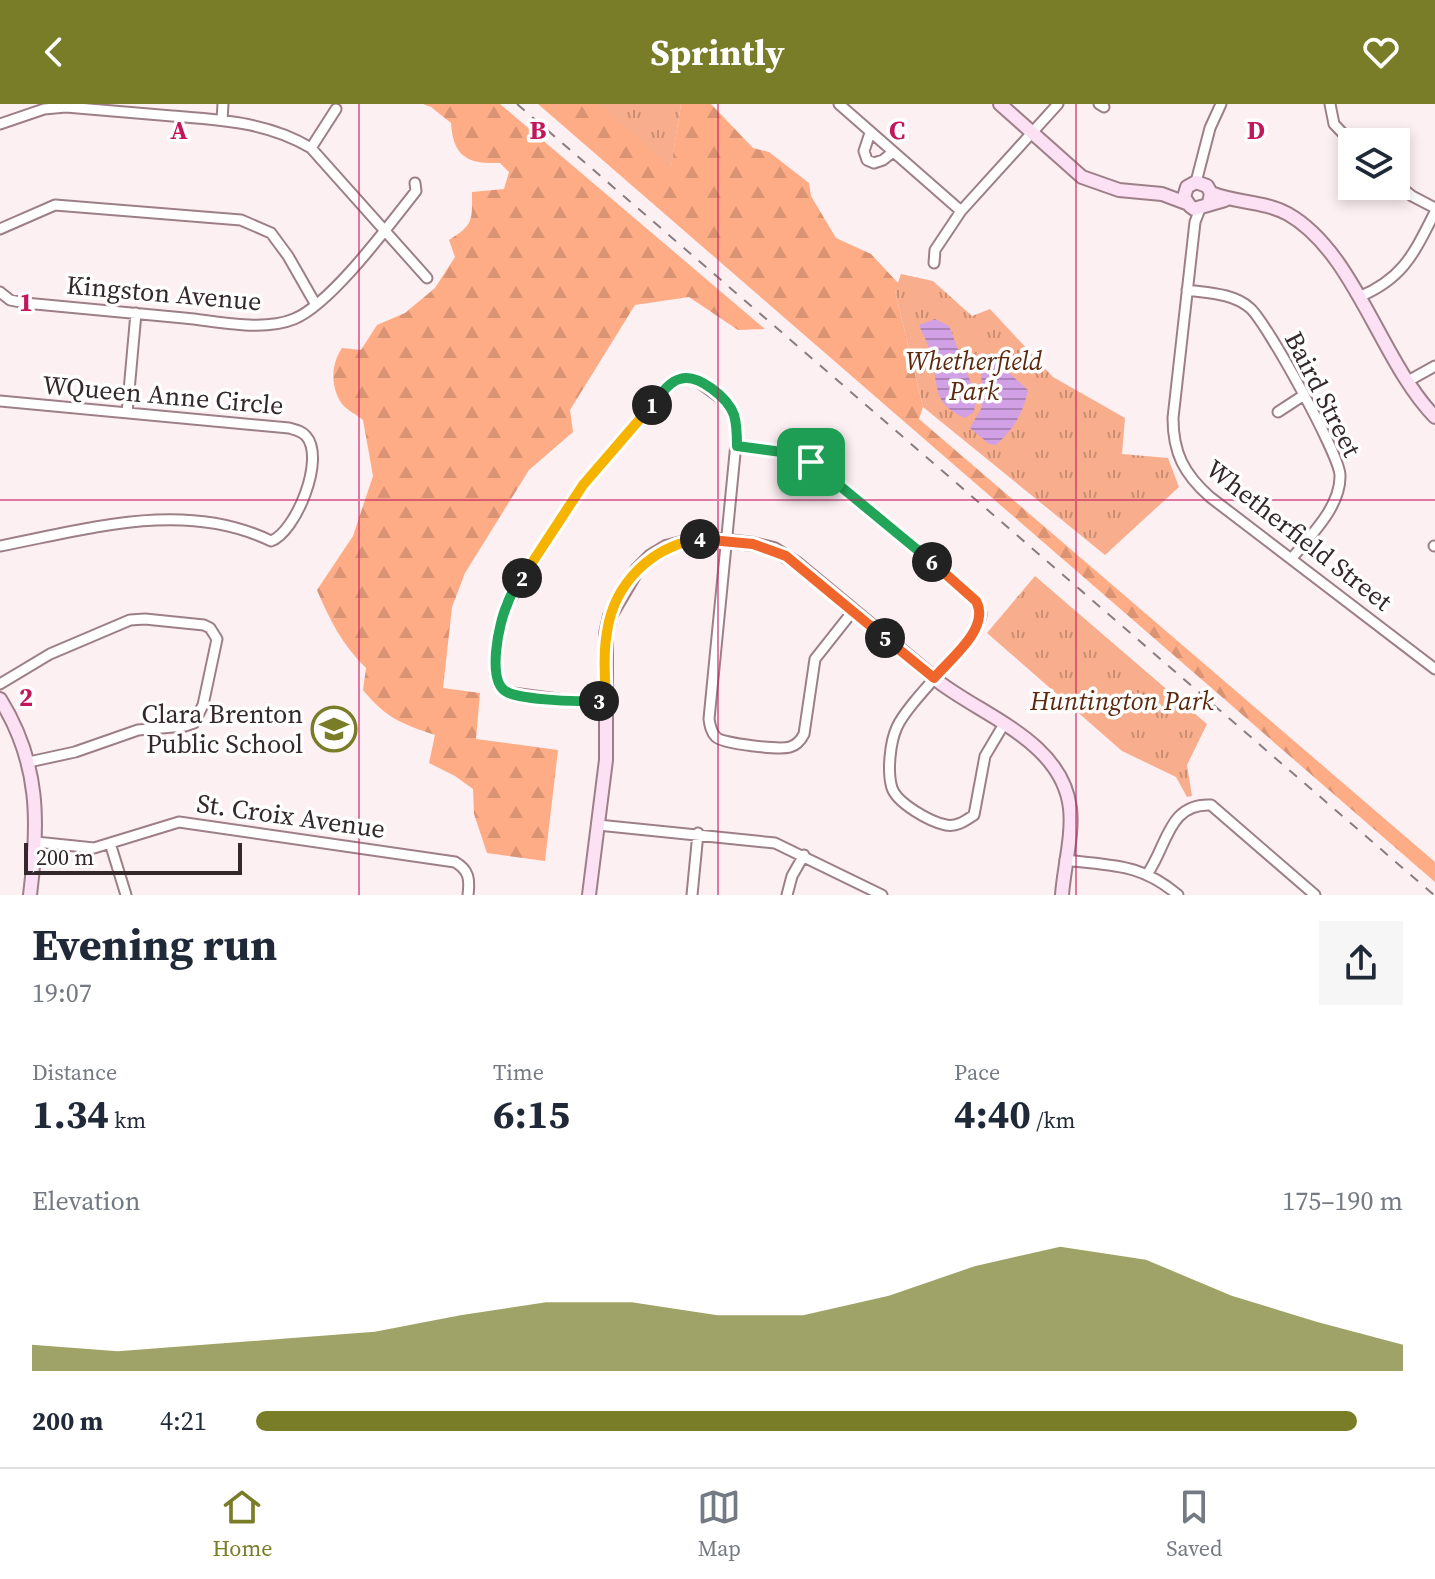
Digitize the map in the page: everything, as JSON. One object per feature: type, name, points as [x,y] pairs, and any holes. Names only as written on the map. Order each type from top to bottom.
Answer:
[{"type":"street","points":[[222,120],[223,104]]},
{"type":"street","points":[[839,104],[961,211]]},
{"type":"street","points":[[1000,104],[1067,166],[1099,185],[1119,190],[1227,199],[1274,208],[1303,224],[1318,236],[1359,297],[1421,402],[1435,417]]},
{"type":"street","points":[[934,263],[935,250],[961,211],[1058,104]]},
{"type":"street","name":"Whetherfield Street","points":[[1221,104],[1210,128],[1201,169],[1173,418],[1176,453],[1184,471],[1200,489],[1435,669]]},
{"type":"street","points":[[1330,104],[1334,124],[1338,128]]},
{"type":"street","points":[[0,124],[43,106],[121,108],[222,120],[293,137],[311,148],[427,278]]},
{"type":"street","points":[[311,148],[336,109]]},
{"type":"street","points":[[870,133],[864,151],[867,160],[874,163],[893,152]]},
{"type":"street","name":"Kingston Avenue","points":[[0,292],[10,300],[25,303],[261,325],[292,320],[316,305],[386,230],[416,191],[415,183]]},
{"type":"street","points":[[1359,297],[1381,287],[1404,268],[1435,210],[1410,194]]},
{"type":"street","points":[[0,229],[55,205],[241,220],[271,233],[316,305]]},
{"type":"street","name":"Baird Street","points":[[1187,290],[1225,295],[1249,307],[1304,395],[1335,456],[1340,475],[1337,490],[1326,514],[1292,558]]},
{"type":"street","points":[[127,413],[136,313]]},
{"type":"street","points":[[1408,381],[1435,366]]},
{"type":"street","points":[[606,700],[580,702],[506,692],[498,684],[495,673],[500,625],[507,605],[583,485],[674,381],[683,377],[693,378],[730,405],[735,417],[737,446],[709,719],[715,736],[724,742],[790,747],[800,741],[804,734],[815,659],[853,611]]},
{"type":"street","points":[[1278,412],[1304,395]]},
{"type":"street","name":"WQueen Anne Circle","points":[[0,401],[300,431],[312,445],[309,485],[289,529],[281,538],[271,541],[224,523],[151,518],[0,546]]},
{"type":"street","points":[[737,446],[797,454],[811,462],[976,601],[981,610],[974,632],[904,715],[895,730],[890,762],[892,789],[898,799],[909,808],[947,826],[961,824],[974,815],[985,756],[1004,724]]},
{"type":"street","points":[[589,895],[606,760],[606,646],[610,616],[637,570],[651,556],[684,541],[702,538],[753,544],[786,556],[965,702],[1035,745],[1063,782],[1070,808],[1062,895]]},
{"type":"street","points":[[0,684],[50,654],[130,620],[204,625],[217,639],[203,705],[194,723],[138,730],[75,752],[29,762]]},
{"type":"street","points":[[0,699],[13,721],[29,762],[33,787],[36,842],[30,895]]},
{"type":"street","points":[[1148,873],[1181,811],[1197,805],[1211,805],[1315,895]]},
{"type":"street","name":"St. Croix Avenue","points":[[36,842],[94,848],[179,822],[237,829],[455,862],[468,874],[468,895]]},
{"type":"street","points":[[598,825],[775,843],[882,895]]},
{"type":"street","points":[[692,895],[698,833]]},
{"type":"street","points":[[110,843],[126,895]]},
{"type":"street","points":[[787,895],[792,876],[804,855]]},
{"type":"street","points":[[1065,860],[1128,867],[1148,873],[1178,895]]},
{"type":"green space","points":[[423,104],[500,104],[765,329],[738,330],[689,297],[635,305],[570,410],[573,432],[529,470],[465,573],[452,607],[443,688],[480,693],[476,739],[558,750],[545,861],[487,853],[474,814],[473,789],[429,763],[435,735],[395,719],[363,690],[366,668],[337,632],[317,590],[353,536],[373,476],[363,420],[342,404],[335,390],[333,376],[338,354],[342,348],[361,350],[377,325],[405,313],[435,288],[455,257],[449,240],[470,221],[472,192],[504,189],[509,172],[500,163],[480,162],[465,156],[455,144],[451,123]]},
{"type":"green space","points":[[538,104],[601,104],[671,166],[681,104],[711,104],[753,148],[769,152],[809,183],[811,196],[836,238],[871,254],[899,284],[895,291],[923,407],[919,419],[1435,862],[1435,882]]},
{"type":"green space","points":[[599,104],[681,104],[671,168]]},
{"type":"green space","name":"Whetherfield Park","points":[[901,274],[933,281],[972,316],[990,309],[1053,377],[1125,418],[1122,454],[1168,458],[1179,487],[1105,555],[923,407],[895,291]]},
{"type":"green space","name":"Huntington Park","points":[[1035,576],[1207,724],[1187,765],[1192,796],[1187,797],[1176,777],[1122,751],[987,633]]},
{"type":"green space","points":[[1035,619],[1051,621],[1047,649],[1030,647]]},
{"type":"shaded area","points":[[935,319],[949,326],[976,396],[974,412],[965,418],[946,406],[938,392],[930,351],[919,325]]},
{"type":"shaded area","points":[[988,354],[1028,390],[1017,420],[996,445],[989,444],[970,428],[982,407],[981,361]]},
{"type":"railway","points":[[517,104],[1434,895]]},
{"type":"place","name":"Clara Brenton Public School","points":[[334,729]]},
{"type":"route","points":[[683,377],[693,378],[730,405],[735,417],[737,446],[797,454],[811,462],[976,601],[981,610],[974,632],[934,678],[786,556],[774,549],[753,544],[702,538],[666,547],[651,556],[621,594],[610,616],[606,634],[606,700],[580,702],[518,695],[506,692],[498,684],[495,673],[500,625],[515,588],[583,485],[674,381],[683,377]]}]
